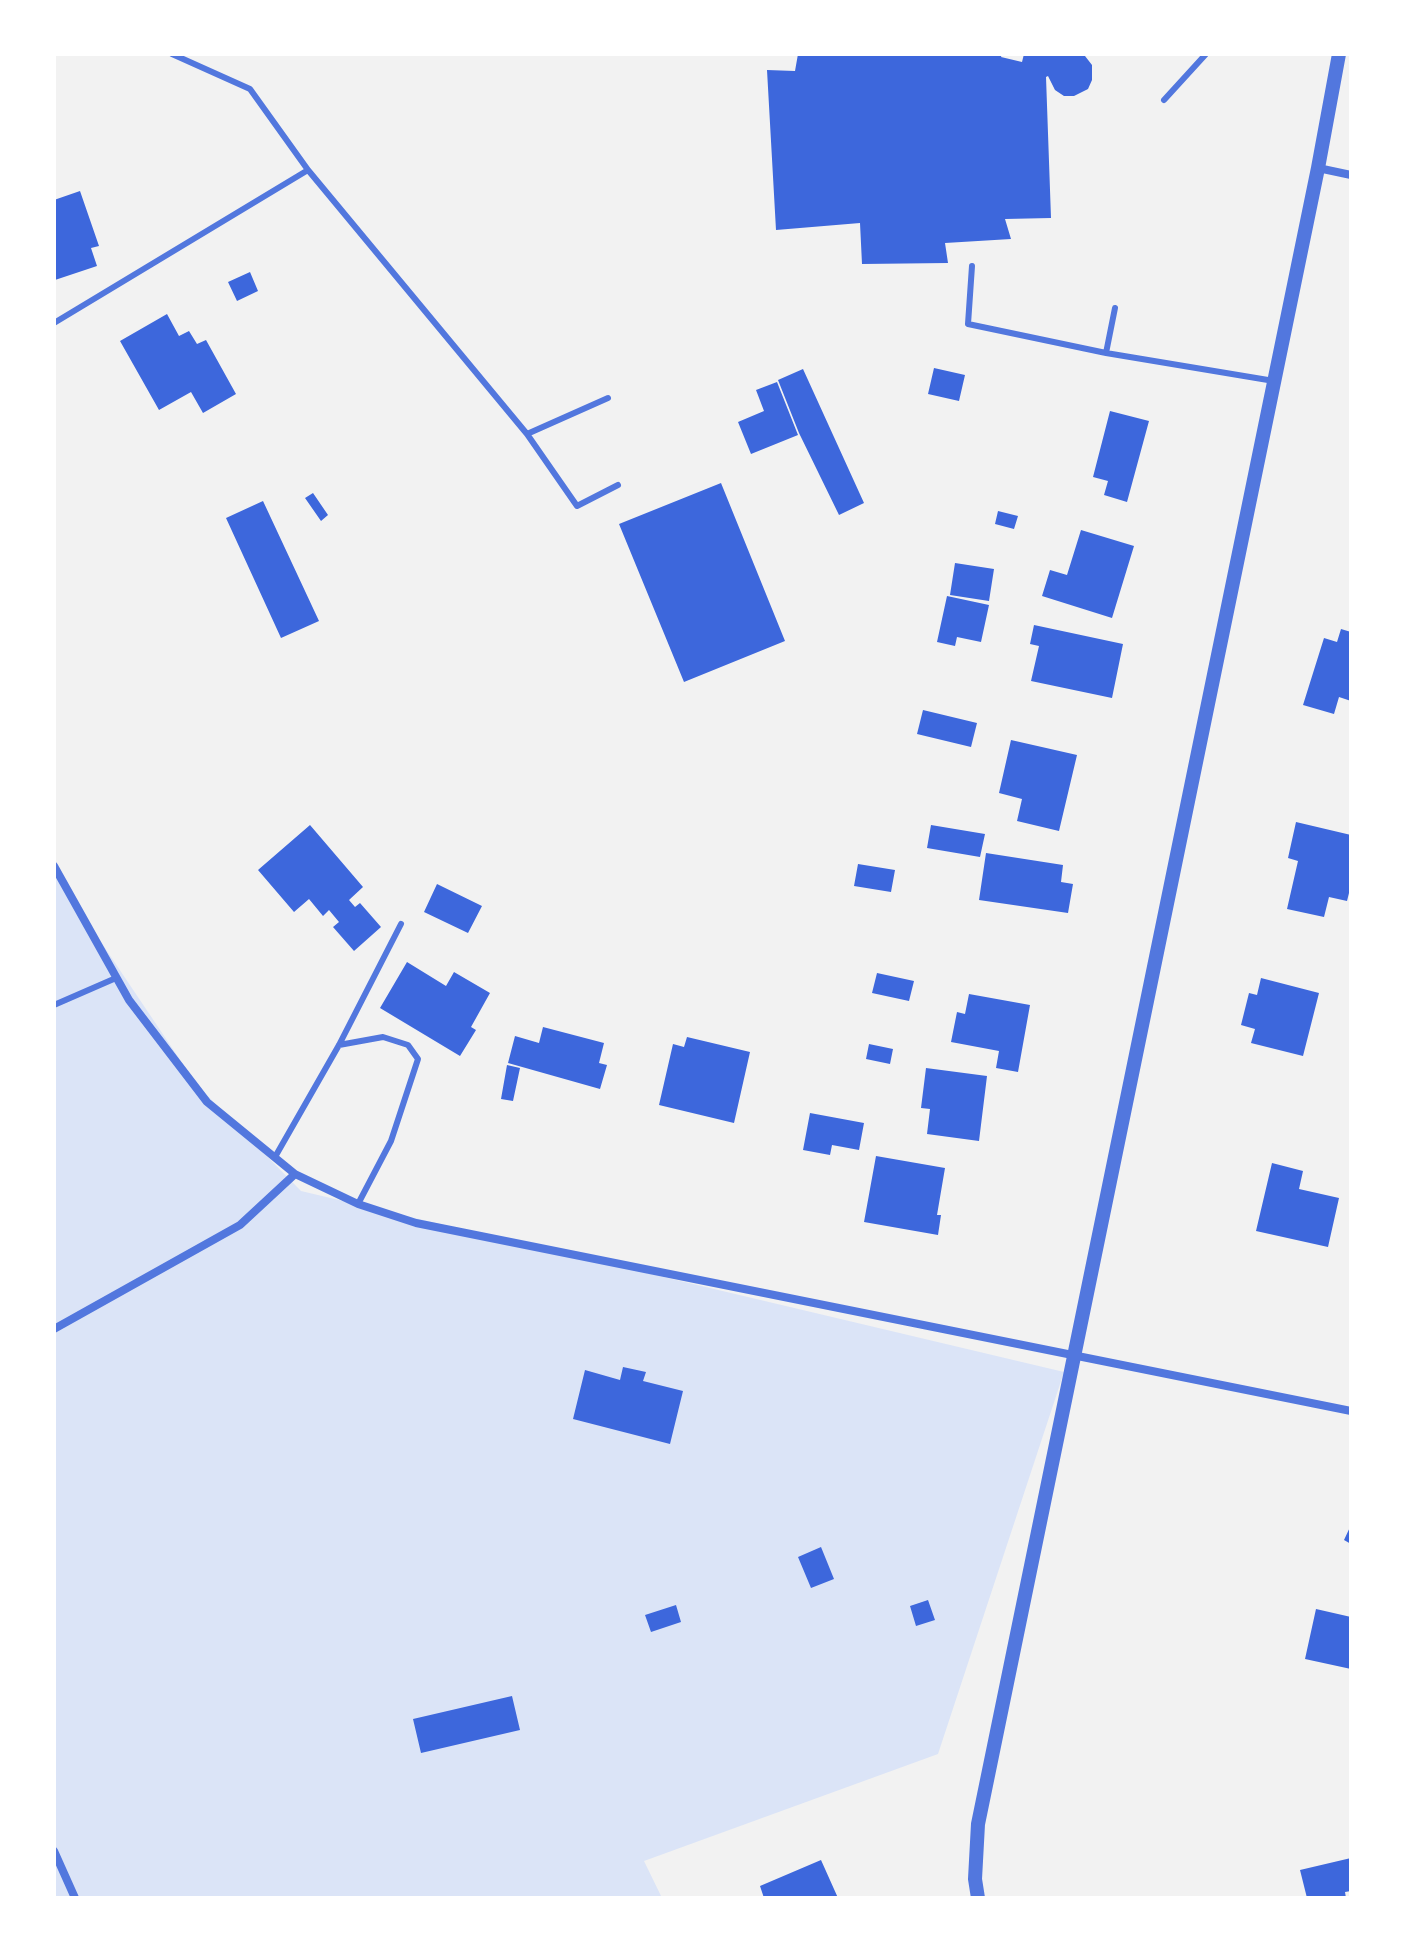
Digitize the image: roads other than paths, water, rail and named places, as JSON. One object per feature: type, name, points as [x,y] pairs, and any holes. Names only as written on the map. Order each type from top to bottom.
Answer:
[{"type":"street","points":[[978,1898],[975,1879],[978,1824],[1339,54]]},
{"type":"street","points":[[1318,168],[1351,175]]},
{"type":"street","points":[[54,866],[129,1000],[207,1102],[295,1174],[358,1204],[416,1223],[1351,1411]]},
{"type":"street","points":[[54,1329],[240,1225],[295,1174]]},
{"type":"street","points":[[54,1851],[75,1898]]},
{"type":"lane","points":[[172,54],[250,89],[308,170],[527,434],[577,506],[618,485]]},
{"type":"lane","points":[[1164,100],[1206,54]]},
{"type":"lane","points":[[54,323],[308,170]]},
{"type":"lane","points":[[972,266],[968,324],[1106,353],[1274,381]]},
{"type":"lane","points":[[1106,353],[1115,308]]},
{"type":"lane","points":[[527,434],[608,398]]},
{"type":"lane","points":[[275,1157],[339,1045],[401,924]]},
{"type":"lane","points":[[54,1005],[116,978]]},
{"type":"lane","points":[[339,1045],[383,1037],[408,1045],[418,1059],[391,1141],[358,1204]]}]
